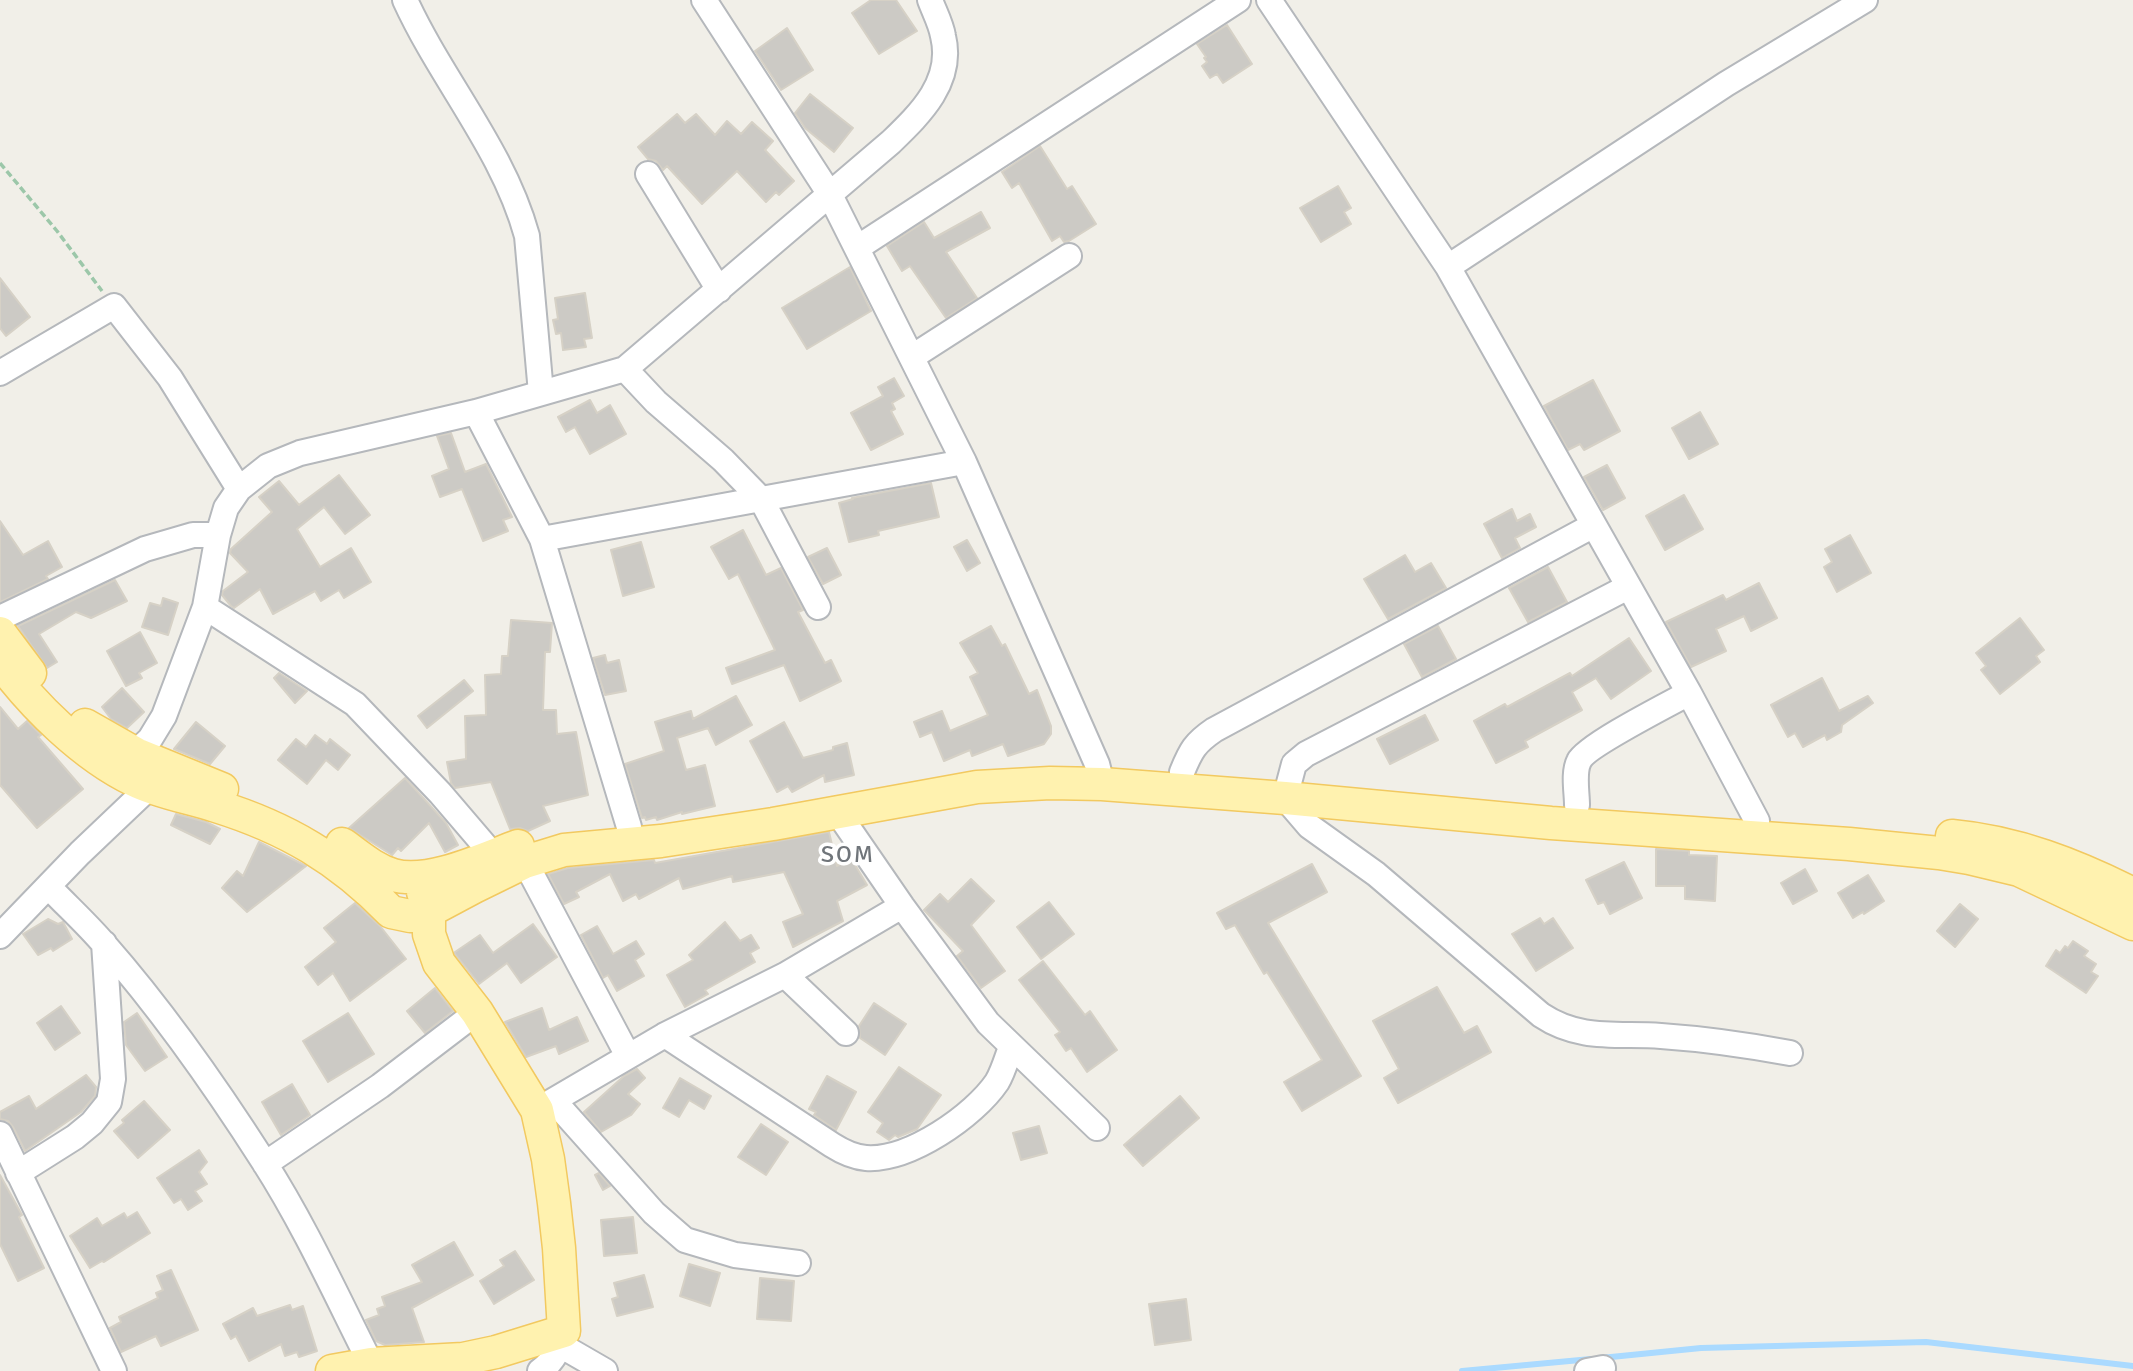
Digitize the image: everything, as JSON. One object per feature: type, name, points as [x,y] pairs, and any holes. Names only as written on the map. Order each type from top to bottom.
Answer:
[{"type":"main road","points":[[0,633],[28,670],[70,713],[126,762]]},
{"type":"main road","points":[[0,661],[46,715],[126,762],[298,840],[346,870],[391,912],[410,916],[429,911],[525,862],[564,850],[661,841],[838,813],[977,787],[1049,783],[1100,774],[1287,789],[1577,805],[1966,837],[2021,859],[2133,924]]},
{"type":"main road","points":[[159,777],[287,814],[337,840],[363,860],[403,877],[419,877],[555,835],[715,817],[955,773],[1182,772],[1287,789],[1551,823],[1862,845],[1969,858],[2021,859],[2081,868],[2133,894]]},
{"type":"main road","points":[[332,1371],[371,1364],[463,1359],[562,1338],[545,1106],[435,955],[429,934],[429,911],[419,877]]},
{"type":"street","points":[[405,0],[412,17],[502,170],[522,216],[527,236],[541,393]]},
{"type":"street","points":[[704,0],[829,193],[964,462],[1100,774]]},
{"type":"street","points":[[126,762],[150,739],[164,716],[205,607],[218,535],[226,508],[239,489],[268,466],[300,453],[476,412],[625,369],[891,142],[922,112],[938,87],[945,61],[944,36],[930,0]]},
{"type":"street","points":[[857,248],[1238,0]]},
{"type":"street","points":[[1269,0],[1448,267],[1689,693],[1757,821]]},
{"type":"street","points":[[1448,267],[1726,84],[1865,0]]},
{"type":"street","points":[[648,174],[719,290]]},
{"type":"street","points":[[912,357],[1069,256]]},
{"type":"street","points":[[0,373],[114,306],[170,378],[239,489]]},
{"type":"street","points":[[625,369],[656,402],[723,460],[761,499],[818,607]]},
{"type":"street","points":[[476,412],[542,539],[629,827]]},
{"type":"street","points":[[542,539],[964,462]]},
{"type":"street","points":[[1182,772],[1191,750],[1200,739],[1214,730],[1594,525]]},
{"type":"street","points":[[0,618],[145,549],[193,535],[218,535]]},
{"type":"street","points":[[1628,587],[1314,749],[1298,759],[1287,789],[1309,826],[1376,874],[1441,932],[1557,1026],[1573,1032],[1675,1037],[1790,1053]]},
{"type":"street","points":[[205,607],[355,704],[433,786],[492,855]]},
{"type":"street","points":[[1577,805],[1577,770],[1580,758],[1689,693]]},
{"type":"street","points":[[0,936],[80,853],[159,777]]},
{"type":"street","points":[[838,813],[988,1023],[1097,1128]]},
{"type":"street","points":[[525,862],[628,1056]]},
{"type":"street","points":[[49,887],[104,943],[169,1025],[265,1164],[306,1236],[371,1364]]},
{"type":"street","points":[[799,1263],[735,1255],[685,1240],[545,1106],[665,1035],[785,975],[902,906]]},
{"type":"street","points":[[18,1173],[75,1137],[92,1123],[110,1102],[113,1079],[104,943]]},
{"type":"street","points":[[785,975],[846,1033]]},
{"type":"street","points":[[265,1164],[380,1086],[477,1012]]},
{"type":"street","points":[[665,1035],[832,1145],[852,1156],[869,1159],[887,1156],[920,1144],[968,1113],[983,1100],[998,1080],[1011,1047]]},
{"type":"street","points":[[0,1134],[114,1371]]},
{"type":"street","points":[[540,1371],[550,1363],[562,1338],[605,1371]]},
{"type":"path","points":[[0,163],[57,231],[114,306]]},
{"type":"building","points":[[871,0],[896,0],[917,31],[879,54],[852,13]]},
{"type":"building","points":[[1227,25],[1252,64],[1223,83],[1217,74],[1210,78],[1202,66],[1207,62],[1204,58],[1206,57],[1197,44]]},
{"type":"building","points":[[787,28],[813,70],[781,90],[755,51]]},
{"type":"building","points":[[810,94],[853,128],[834,152],[805,128],[795,113]]},
{"type":"building","points":[[677,114],[685,123],[696,114],[715,135],[727,121],[741,134],[752,122],[773,141],[765,150],[794,181],[779,195],[776,192],[766,202],[737,171],[702,204],[667,166],[663,170],[638,147]]},
{"type":"building","points":[[1040,146],[1067,189],[1072,186],[1096,224],[1069,241],[1064,242],[1060,236],[1052,241],[1019,183],[1012,188],[1002,172]]},
{"type":"building","points":[[1338,186],[1351,208],[1344,212],[1351,224],[1321,242],[1300,208]]},
{"type":"building","points":[[981,212],[990,228],[946,252],[977,298],[946,318],[910,266],[902,271],[887,246],[924,222],[934,238]]},
{"type":"building","points":[[850,267],[871,311],[807,349],[782,308]]},
{"type":"building","points":[[0,278],[30,317],[6,336],[0,328]]},
{"type":"building","points":[[585,293],[592,338],[584,339],[586,347],[563,350],[561,333],[556,334],[553,320],[558,319],[555,298]]},
{"type":"building","points":[[894,378],[904,396],[892,403],[895,409],[891,411],[903,434],[871,450],[851,413],[883,396],[878,387]]},
{"type":"building","points":[[1593,380],[1620,431],[1584,450],[1580,444],[1568,450],[1544,406]]},
{"type":"building","points":[[590,400],[597,413],[610,405],[626,434],[590,454],[575,427],[566,432],[558,417]]},
{"type":"building","points":[[1700,412],[1718,444],[1689,459],[1672,428]]},
{"type":"building","points":[[451,433],[465,472],[486,464],[512,517],[503,520],[508,531],[483,541],[462,489],[440,497],[432,476],[449,469],[437,436]]},
{"type":"building","points":[[1607,465],[1625,498],[1603,510],[1584,477]]},
{"type":"building","points":[[339,475],[370,515],[345,534],[324,507],[297,529],[320,567],[351,548],[371,582],[344,598],[339,590],[321,601],[315,591],[273,614],[260,589],[234,608],[231,606],[222,595],[223,591],[248,572],[230,553],[231,549],[272,512],[259,497],[279,481],[299,505]]},
{"type":"building","points":[[931,483],[939,517],[878,531],[879,535],[849,542],[839,503],[852,498]]},
{"type":"building","points":[[1684,495],[1703,529],[1665,550],[1646,516]]},
{"type":"building","points":[[1512,509],[1517,521],[1530,514],[1536,527],[1515,538],[1520,548],[1502,558],[1484,524]]},
{"type":"building","points":[[0,521],[23,555],[48,541],[62,567],[46,576],[48,579],[0,602]]},
{"type":"building","points":[[743,530],[766,575],[781,568],[803,610],[798,612],[825,663],[831,660],[841,681],[800,701],[784,665],[732,684],[726,668],[775,650],[738,574],[729,579],[711,547]]},
{"type":"building","points":[[1850,535],[1871,573],[1837,592],[1824,567],[1832,562],[1825,549]]},
{"type":"building","points":[[967,540],[980,563],[967,571],[954,547]]},
{"type":"building","points":[[641,542],[654,587],[623,596],[611,550]]},
{"type":"building","points":[[827,548],[841,575],[823,584],[808,557]]},
{"type":"building","points":[[1405,555],[1415,572],[1431,563],[1446,588],[1388,619],[1364,579]]},
{"type":"building","points":[[1548,567],[1567,602],[1528,622],[1509,588]]},
{"type":"building","points":[[115,580],[127,601],[91,618],[76,612],[39,634],[57,662],[47,668],[18,626]]},
{"type":"building","points":[[1759,583],[1777,618],[1751,631],[1744,616],[1716,629],[1726,651],[1691,667],[1666,622],[1723,595],[1726,600]]},
{"type":"building","points":[[163,598],[178,603],[168,635],[142,627],[150,603],[161,606]]},
{"type":"building","points":[[2020,618],[2044,650],[2036,656],[2040,662],[2000,694],[1981,670],[1986,666],[1976,653]]},
{"type":"building","points":[[511,620],[552,623],[550,652],[545,652],[543,710],[556,710],[557,734],[576,732],[588,795],[543,806],[550,821],[528,831],[510,829],[491,782],[455,788],[451,783],[447,762],[466,759],[465,716],[486,715],[485,675],[501,674],[502,656],[508,656]]},
{"type":"building","points":[[991,626],[1002,646],[1005,644],[1029,694],[1037,690],[1051,726],[1051,734],[1044,744],[1008,756],[1003,744],[972,756],[970,750],[944,761],[932,732],[920,737],[914,722],[942,711],[950,731],[988,715],[970,677],[978,673],[960,643]]},
{"type":"building","points":[[1438,626],[1456,659],[1422,677],[1404,644]]},
{"type":"building","points":[[140,632],[157,663],[139,673],[142,678],[126,686],[107,651]]},
{"type":"building","points":[[1629,638],[1651,671],[1611,699],[1596,678],[1572,692],[1582,710],[1525,741],[1528,747],[1496,763],[1474,721],[1505,704],[1507,707],[1570,673],[1572,676]]},
{"type":"building","points":[[605,655],[607,663],[619,660],[626,691],[605,695],[593,658]]},
{"type":"building","points":[[279,673],[307,691],[295,703],[274,678]]},
{"type":"building","points":[[1822,678],[1839,711],[1868,696],[1873,703],[1842,725],[1841,732],[1827,740],[1825,735],[1803,747],[1795,733],[1788,737],[1771,705]]},
{"type":"building","points":[[464,680],[473,691],[427,728],[418,716]]},
{"type":"building","points":[[122,688],[144,712],[127,728],[111,719],[102,707]]},
{"type":"building","points":[[736,696],[752,725],[716,745],[708,728],[677,738],[686,770],[705,765],[715,806],[657,820],[656,817],[646,820],[645,817],[642,818],[625,764],[664,751],[655,722],[691,711],[693,719]]},
{"type":"building","points":[[0,707],[18,729],[27,721],[83,789],[37,828],[0,785]]},
{"type":"building","points":[[1425,715],[1438,740],[1390,764],[1377,739]]},
{"type":"building","points":[[196,722],[225,746],[210,764],[174,749]]},
{"type":"building","points":[[784,722],[803,758],[833,750],[833,747],[847,743],[854,775],[825,782],[824,775],[792,792],[788,786],[777,792],[750,741]]},
{"type":"building","points":[[315,735],[327,744],[330,739],[350,755],[338,770],[326,760],[307,784],[278,760],[296,739],[306,747]]},
{"type":"building","points":[[405,778],[446,823],[458,845],[445,852],[429,823],[401,851],[398,848],[392,855],[349,828]]},
{"type":"building","points":[[176,814],[206,822],[220,829],[210,844],[171,825]]},
{"type":"building","points":[[829,832],[837,866],[851,858],[867,885],[837,901],[843,921],[793,947],[783,922],[803,914],[784,872],[733,882],[732,876],[683,889],[679,878],[639,899],[636,894],[623,901],[610,874],[576,892],[579,897],[564,904],[548,874],[568,868],[654,860],[655,863]]},
{"type":"building","points":[[259,842],[306,866],[247,912],[222,888],[237,871],[243,876]]},
{"type":"building","points":[[1656,849],[1689,851],[1689,855],[1717,856],[1715,901],[1685,899],[1685,886],[1656,886]]},
{"type":"building","points":[[1624,862],[1642,898],[1610,914],[1604,902],[1598,904],[1586,880]]},
{"type":"building","points":[[1312,864],[1327,892],[1268,923],[1361,1076],[1302,1111],[1284,1082],[1322,1060],[1267,972],[1264,974],[1235,925],[1226,929],[1217,913]]},
{"type":"building","points":[[1805,869],[1817,891],[1793,904],[1781,883]]},
{"type":"building","points":[[1868,875],[1884,901],[1853,918],[1838,893]]},
{"type":"building","points":[[971,879],[994,901],[971,925],[1005,971],[981,988],[957,956],[963,951],[924,910],[940,894],[948,902]]},
{"type":"building","points":[[1049,902],[1074,934],[1041,959],[1017,927]]},
{"type":"building","points":[[355,903],[380,926],[406,959],[350,1001],[333,973],[318,985],[305,967],[336,942],[324,928]]},
{"type":"building","points":[[1960,904],[1978,919],[1955,947],[1937,931]]},
{"type":"building","points":[[1540,918],[1544,924],[1553,918],[1573,948],[1536,971],[1512,934]]},
{"type":"building","points":[[48,919],[58,924],[63,922],[72,939],[53,951],[51,948],[38,955],[23,934]]},
{"type":"building","points":[[725,922],[740,941],[751,935],[759,948],[750,953],[755,962],[705,990],[708,994],[685,1007],[667,975],[693,960],[689,955]]},
{"type":"building","points":[[533,924],[557,957],[521,983],[507,963],[479,984],[455,954],[480,935],[493,953]]},
{"type":"building","points":[[597,926],[613,954],[636,941],[644,954],[635,960],[644,976],[617,991],[608,975],[603,978],[581,935]]},
{"type":"building","points":[[2073,941],[2088,951],[2084,956],[2096,964],[2091,972],[2098,976],[2086,993],[2046,966],[2056,950],[2060,953]]},
{"type":"building","points":[[1043,961],[1085,1015],[1090,1011],[1117,1050],[1087,1072],[1071,1048],[1066,1051],[1055,1035],[1060,1032],[1019,980]]},
{"type":"building","points":[[1437,987],[1464,1033],[1477,1026],[1491,1052],[1398,1103],[1384,1078],[1399,1069],[1373,1021]]},
{"type":"building","points":[[435,988],[453,1011],[425,1033],[407,1011]]},
{"type":"building","points":[[874,1003],[906,1024],[885,1055],[860,1038],[859,1026]]},
{"type":"building","points":[[61,1006],[80,1033],[55,1050],[37,1023]]},
{"type":"building","points":[[542,1008],[549,1030],[577,1017],[588,1041],[559,1054],[556,1046],[526,1057],[505,1022]]},
{"type":"building","points":[[137,1013],[167,1057],[145,1071],[126,1045],[124,1022]]},
{"type":"building","points":[[348,1013],[374,1054],[328,1082],[303,1041]]},
{"type":"building","points":[[899,1067],[941,1095],[917,1129],[898,1137],[895,1135],[889,1140],[877,1132],[883,1123],[868,1112]]},
{"type":"building","points":[[637,1069],[645,1078],[628,1094],[640,1104],[631,1115],[601,1132],[584,1112],[624,1076]]},
{"type":"building","points":[[86,1075],[96,1087],[95,1096],[81,1112],[25,1151],[13,1127],[8,1121],[0,1119],[0,1112],[29,1096],[36,1109]]},
{"type":"building","points":[[827,1076],[856,1092],[836,1130],[809,1109]]},
{"type":"building","points":[[680,1078],[711,1096],[704,1109],[689,1100],[679,1117],[663,1108]]},
{"type":"building","points":[[292,1084],[310,1115],[281,1135],[262,1102]]},
{"type":"building","points":[[1180,1096],[1199,1118],[1143,1166],[1124,1145]]},
{"type":"building","points":[[144,1101],[170,1130],[138,1158],[114,1131],[124,1123],[122,1120]]},
{"type":"building","points":[[761,1124],[788,1142],[766,1175],[738,1157]]},
{"type":"building","points":[[1039,1126],[1047,1153],[1021,1160],[1013,1133]]},
{"type":"building","points":[[199,1150],[207,1162],[199,1172],[207,1184],[195,1191],[202,1201],[188,1210],[181,1199],[174,1203],[157,1178]]},
{"type":"building","points":[[599,1173],[610,1186],[603,1190],[595,1175]]},
{"type":"building","points":[[0,1175],[22,1215],[19,1217],[44,1268],[18,1281],[0,1244]]},
{"type":"building","points":[[137,1212],[150,1233],[90,1268],[70,1236],[97,1218],[102,1226],[124,1213],[127,1218]]},
{"type":"building","points":[[633,1217],[637,1253],[604,1256],[601,1220]]},
{"type":"building","points":[[454,1242],[473,1275],[412,1308],[424,1342],[385,1345],[376,1341],[366,1320],[379,1315],[377,1309],[385,1306],[382,1297],[422,1282],[412,1265]]},
{"type":"building","points":[[515,1251],[534,1280],[494,1304],[480,1281],[504,1266],[500,1260]]},
{"type":"building","points":[[689,1264],[720,1273],[710,1306],[680,1296]]},
{"type":"building","points":[[171,1270],[198,1330],[161,1346],[156,1336],[121,1352],[110,1328],[121,1322],[119,1317],[158,1298],[156,1293],[163,1290],[157,1276]]},
{"type":"building","points":[[644,1275],[653,1307],[617,1316],[612,1299],[618,1297],[614,1283]]},
{"type":"building","points":[[760,1278],[794,1281],[791,1321],[757,1319]]},
{"type":"building","points":[[1186,1299],[1191,1340],[1155,1345],[1149,1304]]},
{"type":"building","points":[[290,1305],[292,1310],[303,1306],[317,1351],[299,1357],[297,1352],[285,1356],[281,1344],[249,1361],[236,1336],[231,1339],[223,1324],[253,1308],[257,1316]]},
{"type":"waterway","points":[[1601,1358],[1701,1348],[1926,1342],[2133,1366]]},
{"type":"waterway","points":[[1462,1371],[1591,1359]]},
{"type":"district","name":"SOM","points":[[848,856]]}]
